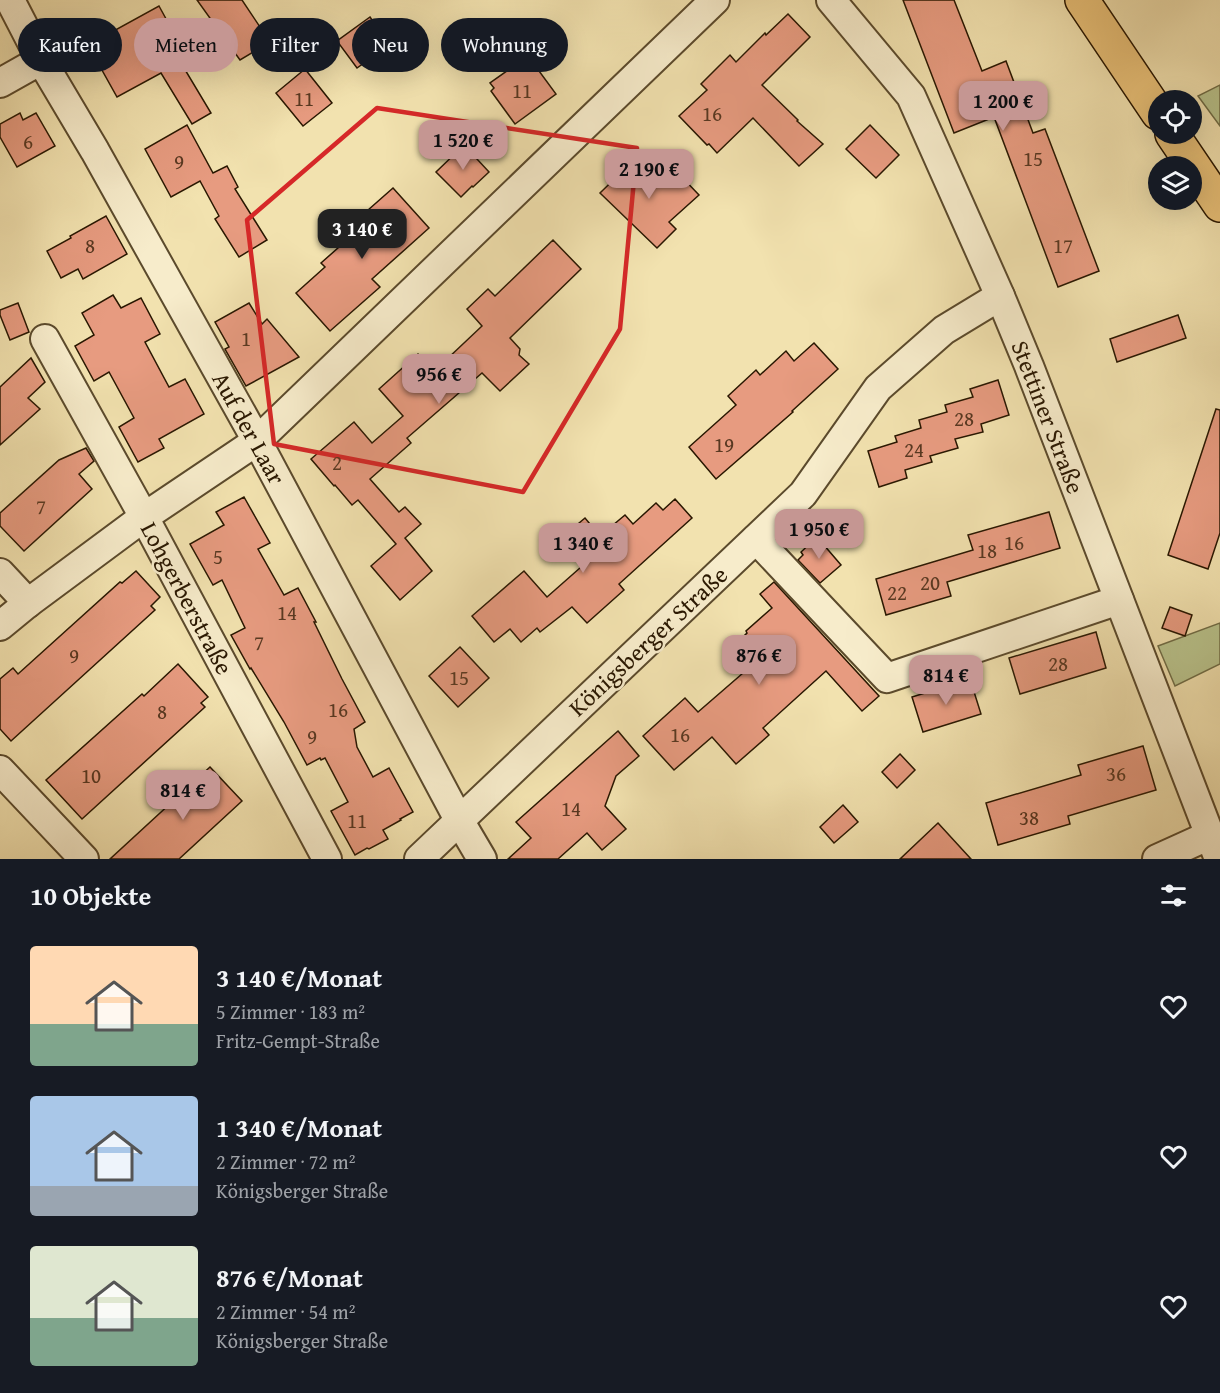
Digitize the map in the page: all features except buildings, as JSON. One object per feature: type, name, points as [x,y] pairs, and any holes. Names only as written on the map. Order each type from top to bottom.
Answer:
[{"type":"main road","points":[[1082,0],[1148,98]]},
{"type":"main road","points":[[1179,144],[1220,205]]},
{"type":"street","name":"Auf der Laar","points":[[10,0],[19,18]]},
{"type":"street","points":[[0,626],[144,517],[257,441],[716,0]]},
{"type":"street","name":"Stettiner Straße","points":[[831,0],[911,96],[1029,366],[1215,847]]},
{"type":"street","points":[[0,83],[20,72]]},
{"type":"street","name":"Auf der Laar","points":[[48,72],[95,151],[257,441],[482,859]]},
{"type":"street","name":"Königsberger Straße","points":[[419,859],[803,494],[878,388],[944,330],[1000,296]]},
{"type":"street","name":"Lohgerberstraße","points":[[45,339],[144,517],[327,859]]},
{"type":"street","points":[[756,539],[887,678],[1119,600]]},
{"type":"street","points":[[0,573],[28,603]]},
{"type":"street","points":[[0,770],[84,859]]},
{"type":"street","points":[[1157,859],[1215,847]]},
{"type":"highlighted area","points":[[377,108],[637,148],[620,329],[523,492],[274,444],[247,220]]},
{"type":"green space","points":[[1220,85],[1220,126],[1202,101],[1202,94]]},
{"type":"green space","points":[[1220,623],[1220,664],[1175,686],[1158,646]]}]
